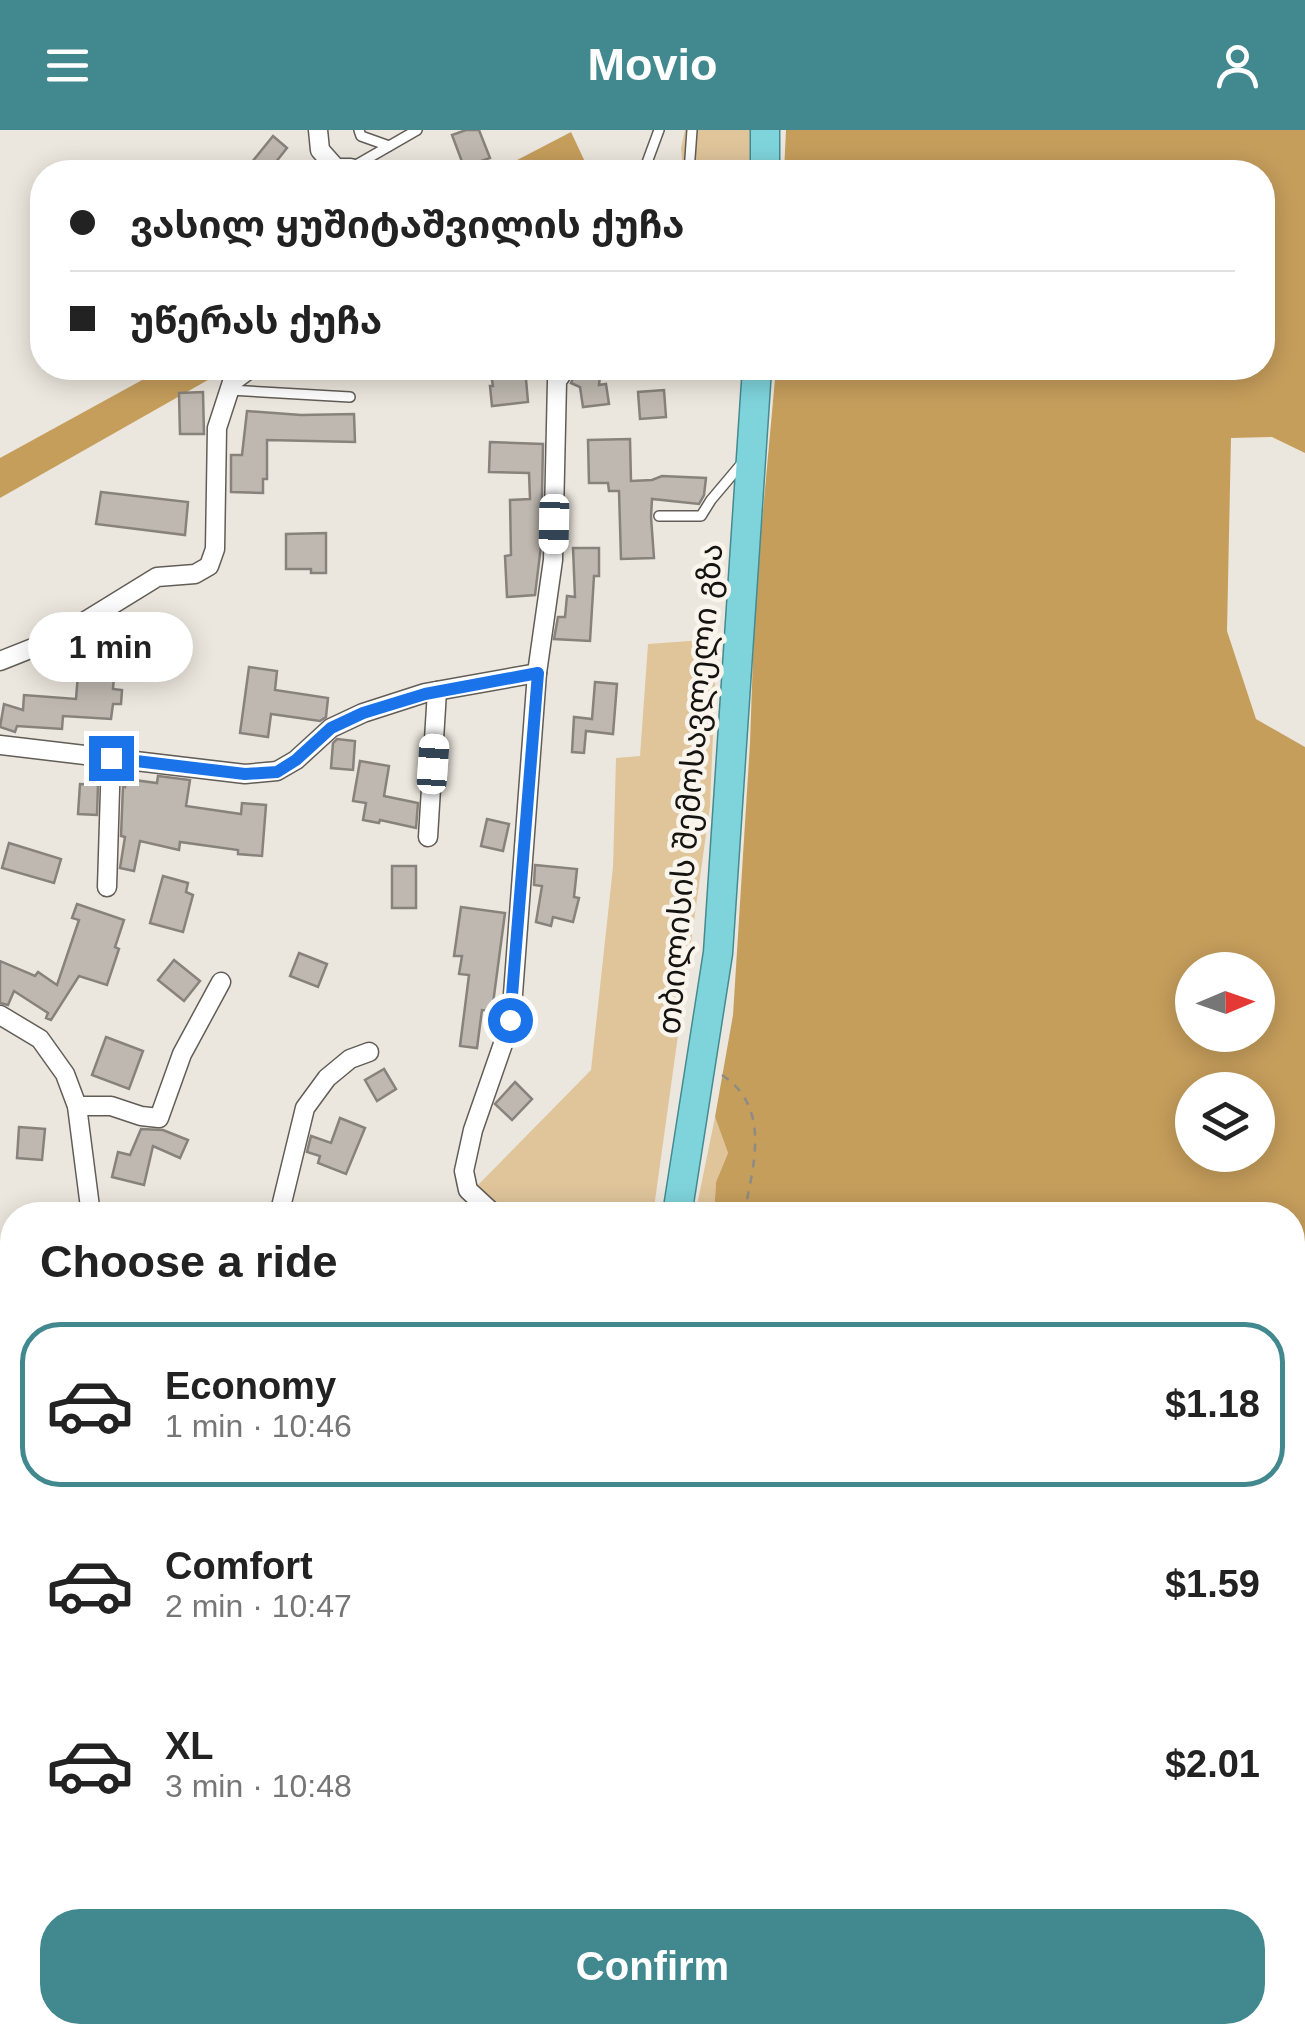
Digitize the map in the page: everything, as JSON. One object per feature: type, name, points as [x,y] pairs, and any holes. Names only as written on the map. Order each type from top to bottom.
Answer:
[{"type":"highway","points":[[764,160],[765,130]]},
{"type":"highway","name":"თბილისის შემოსავლელი გზა","points":[[679,1202],[718,953],[756,380]]},
{"type":"street","points":[[318,130],[320,150],[329,160]]},
{"type":"street","points":[[0,662],[58,638],[157,577],[195,574],[209,566],[215,549],[217,428],[235,380]]},
{"type":"street","points":[[481,1202],[468,1190],[464,1171],[473,1130],[510,1020],[538,673],[553,560],[558,380]]},
{"type":"street","points":[[0,746],[245,774],[277,772],[331,728],[363,713],[437,691],[538,673]]},
{"type":"street","points":[[428,837],[437,691]]},
{"type":"street","points":[[106,887],[111,758]]},
{"type":"street","points":[[77,1106],[111,1106],[160,1118],[182,1054],[222,982]]},
{"type":"street","points":[[0,1015],[40,1039],[65,1074],[77,1106],[90,1202]]},
{"type":"street","points":[[282,1202],[305,1108],[326,1078],[350,1059],[370,1052]]},
{"type":"lane","points":[[359,130],[361,136],[389,146]]},
{"type":"lane","points":[[365,160],[417,130]]},
{"type":"lane","points":[[648,160],[659,130]]},
{"type":"lane","points":[[690,160],[692,130]]},
{"type":"lane","points":[[230,390],[350,397]]},
{"type":"lane","points":[[659,516],[701,516],[752,453]]},
{"type":"path","points":[[702,1062],[734,1082],[748,1100],[756,1146],[746,1202]]},
{"type":"shaded area","points":[[685,130],[755,130],[754,160],[682,160]]},
{"type":"shaded area","points":[[786,130],[1305,130],[1305,453],[1272,437],[1231,438],[1227,631],[1256,719],[1305,747],[1305,1202],[715,1202],[716,1182],[728,1153],[715,1117],[733,1015],[755,599],[775,380],[1275,380],[1275,160],[785,160]]},
{"type":"shaded area","points":[[571,132],[584,160],[517,160]]},
{"type":"shaded area","points":[[142,380],[208,380],[0,498],[0,458]]},
{"type":"shaded area","points":[[717,639],[710,806],[655,1202],[492,1202],[478,1185],[591,1070],[613,867],[616,758],[640,756],[648,644]]},
{"type":"shaded area","points":[[715,1117],[728,1153],[716,1182],[715,1202],[698,1202]]},
{"type":"building","points":[[479,130],[490,158],[461,160],[452,135]]},
{"type":"building","points":[[273,136],[287,148],[278,160],[254,160]]},
{"type":"building","points":[[492,380],[526,380],[528,402],[492,406]]},
{"type":"building","points":[[600,380],[599,385],[606,384],[609,404],[583,407],[580,387],[571,383]]},
{"type":"building","points":[[664,390],[666,417],[640,419],[638,392]]},
{"type":"building","points":[[203,392],[204,434],[180,434],[179,393]]},
{"type":"building","points":[[247,411],[354,414],[355,442],[267,440],[263,493],[231,492],[231,455],[242,455]]},
{"type":"building","points":[[630,439],[631,481],[662,476],[706,478],[699,504],[652,499],[654,558],[621,559],[619,491],[609,491],[608,483],[589,483],[588,440]]},
{"type":"building","points":[[490,442],[543,444],[541,546],[535,595],[507,597],[505,556],[511,555],[510,500],[530,499],[529,473],[489,472]]},
{"type":"building","points":[[101,492],[188,502],[185,535],[96,524]]},
{"type":"building","points":[[326,533],[326,573],[286,569],[286,534]]},
{"type":"building","points":[[573,548],[599,548],[590,641],[554,639],[558,617],[565,617],[567,596],[575,597]]},
{"type":"building","points":[[249,667],[277,671],[275,690],[328,698],[326,717],[320,721],[271,714],[268,737],[240,733]]},
{"type":"building","points":[[78,674],[114,677],[113,689],[122,690],[121,704],[113,704],[111,719],[63,716],[62,729],[17,726],[15,732],[0,727],[4,704],[23,710],[24,695],[76,699]]},
{"type":"building","points":[[595,682],[617,684],[613,734],[586,731],[584,753],[572,752],[574,717],[592,719]]},
{"type":"building","points":[[337,739],[355,741],[353,770],[331,768],[333,743]]},
{"type":"building","points":[[360,761],[389,766],[384,796],[418,803],[416,828],[363,820],[366,803],[353,801]]},
{"type":"building","points":[[158,776],[190,780],[186,806],[241,814],[242,803],[266,805],[262,856],[180,842],[179,850],[140,841],[134,871],[120,868],[125,837],[121,836],[123,786],[126,779],[157,783]]},
{"type":"building","points":[[80,784],[98,785],[97,815],[78,814]]},
{"type":"building","points":[[487,819],[509,824],[503,851],[481,846]]},
{"type":"building","points":[[9,843],[61,859],[54,883],[2,868]]},
{"type":"building","points":[[535,865],[577,869],[574,897],[579,898],[573,922],[553,917],[551,926],[536,922],[542,886],[534,885]]},
{"type":"building","points":[[392,866],[416,866],[416,908],[392,908]]},
{"type":"building","points":[[163,876],[188,883],[186,892],[193,895],[183,932],[150,923]]},
{"type":"building","points":[[77,904],[124,920],[107,985],[79,976],[51,1020],[46,1018],[48,1013],[14,991],[8,1005],[0,1003],[0,961],[35,976],[38,972],[57,985],[79,920],[72,918]]},
{"type":"building","points":[[461,907],[505,913],[492,1011],[482,1010],[477,1048],[460,1046],[469,975],[459,974],[462,956],[454,956]]},
{"type":"building","points":[[299,953],[327,964],[318,987],[290,976]]},
{"type":"building","points":[[174,960],[200,981],[184,1001],[158,980]]},
{"type":"building","points":[[106,1037],[143,1051],[129,1089],[92,1075]]},
{"type":"building","points":[[384,1069],[396,1089],[377,1101],[365,1080]]},
{"type":"building","points":[[515,1082],[532,1099],[512,1120],[495,1104]]},
{"type":"building","points":[[340,1118],[365,1128],[346,1174],[318,1163],[320,1156],[307,1152],[311,1136],[331,1143]]},
{"type":"building","points":[[19,1127],[45,1129],[42,1160],[17,1158]]},
{"type":"building","points":[[141,1129],[163,1130],[188,1140],[180,1158],[153,1146],[144,1185],[112,1177],[118,1152],[130,1155]]},
{"type":"route","points":[[111,758],[245,774],[277,772],[331,728],[363,713],[425,694],[538,673],[510,1020]]}]
